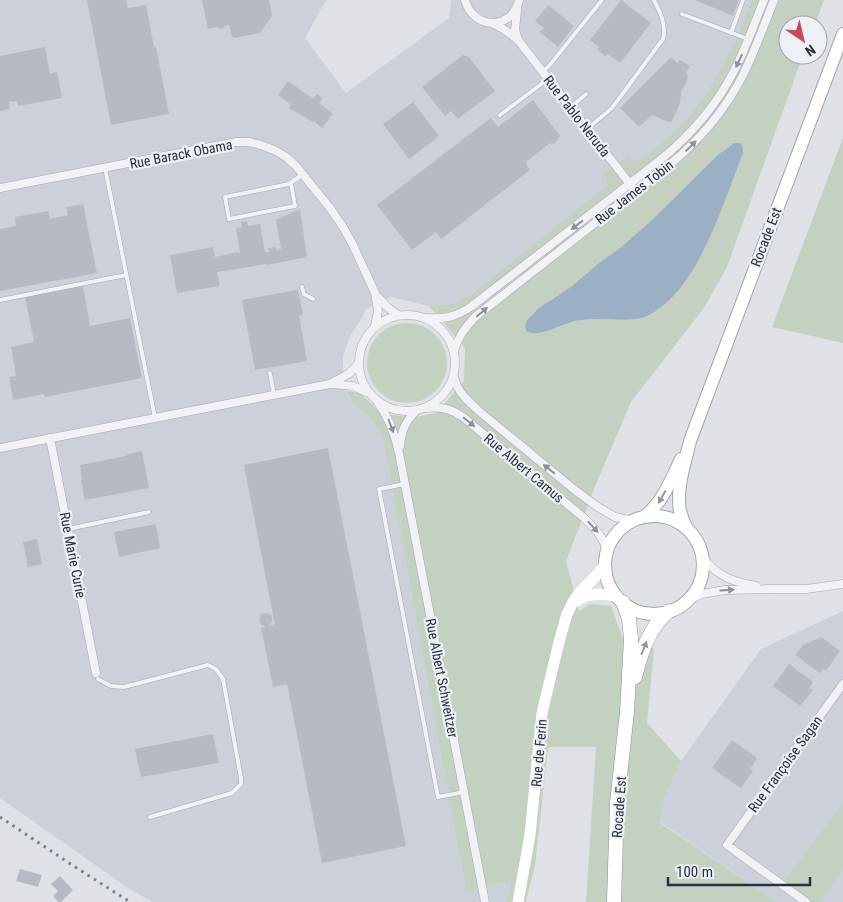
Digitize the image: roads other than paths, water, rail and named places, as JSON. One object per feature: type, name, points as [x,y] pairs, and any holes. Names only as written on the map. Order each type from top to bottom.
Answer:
[{"type":"highway","name":"Rocade Est","points":[[614,902],[617,803],[627,712],[631,634],[629,620],[620,600]]},
{"type":"highway","name":"Rocade Est","points":[[627,712],[635,677],[646,643],[654,626],[669,611]]},
{"type":"main road","name":"Rocade Est","points":[[639,519],[656,507],[661,500],[690,441],[843,34]]},
{"type":"main road","name":"Rocade Est","points":[[687,529],[681,515],[679,501],[682,474],[690,441]]},
{"type":"main road","points":[[654,516],[664,517],[679,523],[687,529],[697,542],[702,556],[702,570],[695,591],[686,601],[669,611],[657,613],[633,608],[620,600],[609,582],[606,558],[611,542],[617,533],[625,526],[639,519],[654,516]]},
{"type":"street","name":"Rue Pablo Neruda","points":[[465,0],[472,15],[505,30],[518,40],[635,192]]},
{"type":"street","name":"Rue James Tobin","points":[[427,318],[451,317],[472,306],[630,184],[678,144],[704,118],[732,76],[764,0]]},
{"type":"street","name":"Rue James Tobin","points":[[454,351],[461,334],[475,317],[682,155],[706,130],[719,114],[744,74],[774,0]]},
{"type":"street","points":[[492,23],[505,20],[512,14],[518,4]]},
{"type":"street","points":[[518,4],[515,30],[518,40]]},
{"type":"street","name":"Rue Barack Obama","points":[[0,188],[236,142],[261,144],[280,153],[291,161],[330,208],[347,234],[375,293],[387,307],[398,315]]},
{"type":"street","name":"Rue Barack Obama","points":[[375,293],[378,311],[375,326]]},
{"type":"street","points":[[0,448],[330,384],[353,386],[384,405],[394,409],[406,411],[421,409],[435,402],[443,395],[450,386],[454,376],[456,361],[454,351],[450,340],[437,324],[427,318],[413,314],[398,315],[384,320],[375,326],[364,341],[360,352],[359,364],[363,382],[374,398]]},
{"type":"street","points":[[330,384],[350,373],[359,364]]},
{"type":"street","name":"Rue Albert Camus","points":[[454,376],[456,384],[468,401],[576,491],[607,513],[620,519],[639,519]]},
{"type":"street","name":"Rue Albert Schweitzer","points":[[374,398],[390,421],[400,454],[485,902]]},
{"type":"street","name":"Rue Albert Camus","points":[[421,409],[446,408],[463,417],[584,518],[601,536],[606,545],[606,558]]},
{"type":"street","name":"Rue Albert Schweitzer","points":[[400,454],[405,425],[409,418],[421,409]]},
{"type":"street","name":"Rue Marie Curie","points":[[50,438],[97,676]]},
{"type":"street","points":[[702,556],[713,570],[728,579],[770,589]]},
{"type":"street","name":"Rue de Ferin","points":[[518,902],[530,835],[542,713],[559,642],[565,621],[576,596],[598,574],[606,558]]},
{"type":"street","points":[[686,601],[702,594],[725,590],[806,589],[843,584]]},
{"type":"street","points":[[571,606],[579,599],[588,595],[601,594],[620,600]]},
{"type":"street","name":"Rue Françoise Sagan","points":[[806,902],[727,844],[843,684]]},
{"type":"lane","points":[[542,72],[602,0]]},
{"type":"lane","points":[[587,129],[612,108],[663,39],[664,26],[654,0]]},
{"type":"lane","points":[[731,33],[743,0]]},
{"type":"lane","points":[[682,14],[748,40]]},
{"type":"lane","points":[[500,115],[548,79]]},
{"type":"lane","points":[[570,108],[586,94]]},
{"type":"lane","points":[[105,168],[155,418]]},
{"type":"lane","points":[[291,183],[295,206],[229,219],[225,197],[291,183],[302,174]]},
{"type":"lane","points":[[0,300],[126,274]]},
{"type":"lane","points":[[302,288],[304,294],[313,299]]},
{"type":"lane","points":[[270,373],[274,394]]},
{"type":"lane","points":[[405,484],[379,489],[384,518],[438,797],[464,792]]},
{"type":"lane","points":[[68,529],[149,512]]},
{"type":"lane","points":[[97,676],[111,686],[124,687],[208,665],[216,669],[222,678],[241,784],[232,793],[150,817]]},
{"type":"water","points":[[734,143],[741,144],[743,153],[718,218],[696,264],[669,301],[642,318],[627,320],[581,320],[538,333],[526,331],[527,320],[539,308],[571,287],[619,249],[650,222],[718,155]]},
{"type":"railway","points":[[0,817],[130,902]]}]
